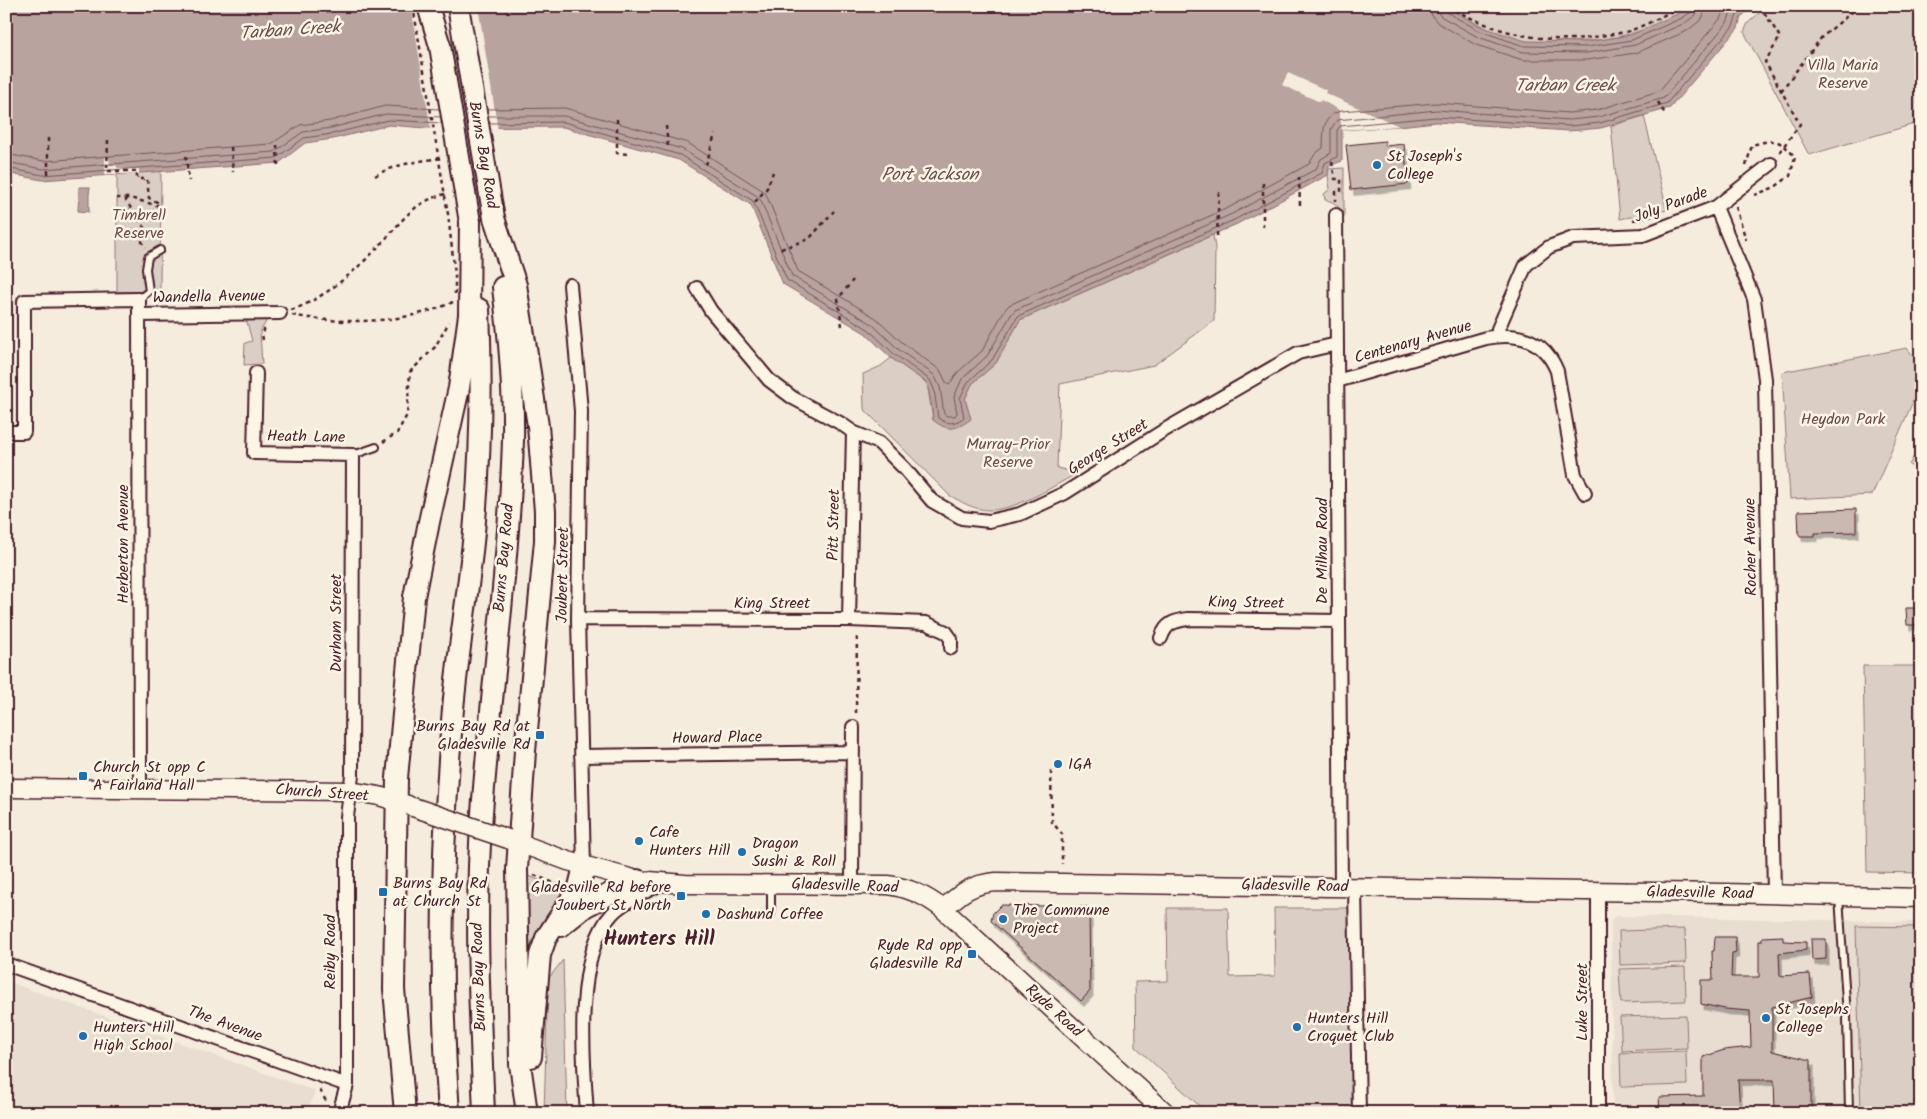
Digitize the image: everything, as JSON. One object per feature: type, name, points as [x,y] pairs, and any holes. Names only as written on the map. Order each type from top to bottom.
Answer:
[{"type":"main road","points":[[428,6],[440,46]]},
{"type":"main road","name":"Burns Bay Road","points":[[434,6],[470,222],[478,284],[481,345],[476,519],[452,718],[444,840],[443,967],[449,1113]]},
{"type":"main road","name":"Burns Bay Road","points":[[458,6],[494,218],[508,332],[513,439],[508,531],[480,845],[477,913],[484,1113]]},
{"type":"main road","points":[[494,218],[516,285],[538,426],[545,512],[545,541],[525,751],[513,841],[520,1064],[527,1113]]},
{"type":"main road","points":[[405,1113],[394,989],[405,804],[414,597],[460,388],[469,315],[470,222]]},
{"type":"main road","points":[[527,1113],[537,972],[540,955],[546,938],[579,887],[584,866]]},
{"type":"main road","points":[[546,938],[586,906],[637,880]]},
{"type":"street","name":"Joly Parade","points":[[1498,332],[1526,264],[1549,247],[1573,238],[1643,235],[1716,207],[1771,164]]},
{"type":"street","name":"Rocher Avenue","points":[[1716,207],[1754,299],[1765,379],[1774,894]]},
{"type":"street","name":"De Milhau Road","points":[[1336,215],[1339,622],[1348,887],[1359,1113]]},
{"type":"street","name":"Joubert Street","points":[[570,285],[581,411],[578,619],[584,866]]},
{"type":"street","name":"George Street","points":[[697,288],[711,311],[769,380],[793,398],[853,432],[879,444],[932,501],[962,518],[989,521],[1020,514],[1065,493],[1163,432],[1298,353],[1337,344]]},
{"type":"street","name":"Herberton Avenue","points":[[139,299],[140,789]]},
{"type":"street","points":[[6,432],[24,432],[24,301],[139,299]]},
{"type":"street","name":"Wandella Avenue","points":[[139,315],[275,316]]},
{"type":"street","name":"Centenary Avenue","points":[[1338,382],[1498,332],[1523,338],[1537,344],[1552,358],[1558,371],[1575,475],[1585,493]]},
{"type":"street","name":"Heath Lane","points":[[256,373],[254,453],[353,455]]},
{"type":"street","name":"Pitt Street","points":[[849,620],[853,432]]},
{"type":"street","name":"Durham Street","points":[[350,791],[352,775],[353,455]]},
{"type":"street","name":"King Street","points":[[578,619],[926,622],[946,632],[951,639],[952,648]]},
{"type":"street","name":"King Street","points":[[1161,638],[1164,630],[1170,623],[1188,619],[1339,622]]},
{"type":"street","points":[[852,884],[853,727]]},
{"type":"street","name":"Howard Place","points":[[581,756],[853,752]]},
{"type":"street","name":"Church Street","points":[[6,788],[350,791],[405,804],[584,866],[637,880],[685,884]]},
{"type":"street","name":"Reiby Road","points":[[339,1113],[347,1085],[347,826],[350,791]]},
{"type":"street","points":[[587,1113],[584,1044],[585,1004],[589,963],[594,942],[604,923],[613,913],[623,905],[664,882]]},
{"type":"street","name":"Gladesville Road","points":[[685,884],[888,885],[906,888],[923,895],[943,910],[964,891],[978,884],[996,882],[1921,898]]},
{"type":"street","name":"Luke Street","points":[[1598,891],[1598,1113]]},
{"type":"street","name":"Ryde Road","points":[[943,910],[1166,1113]]},
{"type":"street","name":"The Avenue","points":[[6,964],[347,1085]]},
{"type":"lane","points":[[139,299],[148,292],[146,262],[151,254],[160,250]]},
{"type":"lane","name":"Heath Lane","points":[[353,455],[376,447]]},
{"type":"lane","points":[[771,884],[771,914]]},
{"type":"lane","points":[[1839,897],[1847,1016],[1849,1113]]},
{"type":"path","points":[[413,6],[448,214],[456,294],[451,310]]},
{"type":"path","points":[[1448,6],[1474,21],[1506,32],[1561,40],[1582,40],[1631,31],[1680,6]]},
{"type":"path","points":[[1760,6],[1780,37],[1765,62],[1800,124],[1771,164]]},
{"type":"path","points":[[1781,91],[1821,38],[1859,6]]},
{"type":"path","points":[[1658,102],[1665,114]]},
{"type":"path","points":[[617,119],[617,153],[628,154]]},
{"type":"path","points":[[666,126],[668,148]]},
{"type":"path","points":[[706,165],[715,134]]},
{"type":"path","points":[[48,138],[48,177]]},
{"type":"path","points":[[1745,167],[1752,145],[1774,140],[1785,145],[1795,157],[1790,176],[1775,187],[1748,198]]},
{"type":"path","points":[[108,142],[107,171],[137,171],[136,179],[147,179],[149,198],[160,203],[159,206],[126,198],[117,198]]},
{"type":"path","points":[[277,145],[278,168]]},
{"type":"path","points":[[231,147],[233,172]]},
{"type":"path","points":[[186,156],[189,181]]},
{"type":"path","points":[[375,176],[386,169],[443,157]]},
{"type":"path","points":[[1332,162],[1335,179],[1341,179],[1341,192],[1336,192],[1336,215]]},
{"type":"path","points":[[755,202],[767,188],[773,172]]},
{"type":"path","points":[[1299,177],[1300,204]]},
{"type":"path","points":[[1262,183],[1263,228]]},
{"type":"path","points":[[1217,236],[1219,191]]},
{"type":"path","points":[[299,308],[328,290],[356,268],[376,249],[406,214],[436,197],[456,192]]},
{"type":"path","points":[[126,198],[126,201],[144,227],[142,242],[151,254]]},
{"type":"path","points":[[1736,207],[1742,203]]},
{"type":"path","points":[[781,249],[808,239],[834,211]]},
{"type":"path","points":[[1632,221],[1658,215]]},
{"type":"path","points":[[842,326],[838,299],[854,280]]},
{"type":"path","points":[[263,340],[262,333],[275,316],[317,319],[397,319],[452,303]]},
{"type":"path","points":[[376,447],[397,432],[407,415],[410,372],[435,347],[448,326],[450,317]]},
{"type":"path","points":[[853,727],[855,724],[856,637]]},
{"type":"path","points":[[1051,771],[1052,822],[1062,834],[1062,864]]},
{"type":"path","points":[[532,874],[558,884],[563,888]]},
{"type":"path","points":[[319,1088],[328,1103],[326,1108]]},
{"type":"shaded area","name":"St Josephs College","points":[[1615,916],[1921,922],[1921,1113],[1613,1113],[1611,922]]},
{"type":"shaded area","name":"Hunters Hill High School","points":[[6,981],[315,1091],[307,1113],[6,1113]]},
{"type":"green space","points":[[1445,6],[1690,6],[1658,24],[1626,35],[1574,42],[1533,42],[1514,39],[1484,27]]},
{"type":"green space","name":"Villa Maria Reserve","points":[[1767,6],[1921,6],[1921,122],[1809,155],[1744,32],[1748,23]]},
{"type":"green space","points":[[1644,116],[1667,210],[1620,219],[1611,126]]},
{"type":"green space","points":[[1344,168],[1344,217],[1342,217],[1338,207],[1334,203],[1325,200],[1324,194],[1330,189],[1327,169]]},
{"type":"green space","name":"Timbrell Reserve","points":[[161,170],[160,291],[117,292],[117,173]]},
{"type":"green space","name":"Murray-Prior Reserve","points":[[1213,235],[1215,248],[1214,321],[1154,365],[1060,384],[1057,468],[1078,473],[1023,502],[1000,509],[989,510],[973,507],[949,495],[864,409],[863,374],[881,366],[891,358],[927,383],[933,420],[970,419],[965,399],[972,384],[996,363],[1020,320]]},
{"type":"green space","points":[[246,318],[268,318],[260,332],[262,364],[244,365],[245,343],[252,341]]},
{"type":"green space","name":"Heydon Park","points":[[1907,348],[1921,366],[1921,383],[1872,495],[1790,499],[1782,372]]},
{"type":"green space","points":[[1921,443],[1921,471],[1909,465]]},
{"type":"green space","points":[[1863,666],[1921,666],[1921,873],[1867,872]]},
{"type":"green space","points":[[526,875],[562,889],[560,901],[544,920],[534,942],[524,942]]},
{"type":"green space","points":[[1167,908],[1228,908],[1230,977],[1275,976],[1274,908],[1349,908],[1352,1113],[1207,1113],[1136,1047],[1135,982],[1168,981]]},
{"type":"green space","points":[[1856,926],[1921,927],[1921,1113],[1861,1113]]},
{"type":"green space","points":[[1685,929],[1686,963],[1620,965],[1619,931]]},
{"type":"green space","points":[[563,960],[567,1113],[544,1113],[548,979]]},
{"type":"green space","points":[[1685,967],[1686,1001],[1621,1003],[1619,969]]},
{"type":"green space","points":[[1686,1015],[1687,1048],[1622,1051],[1620,1017]]},
{"type":"green space","points":[[1686,1051],[1687,1085],[1621,1087],[1620,1053]]},
{"type":"water","name":"Port Jackson","points":[[6,6],[1445,6],[1482,27],[1526,41],[1587,42],[1631,35],[1690,6],[1753,6],[1741,17],[1738,28],[1670,108],[1601,128],[1569,131],[1436,122],[1342,130],[1342,161],[1329,166],[1328,175],[1237,224],[1020,320],[996,363],[972,384],[965,399],[971,419],[956,427],[948,428],[933,420],[927,383],[891,358],[865,333],[783,284],[751,205],[679,160],[563,127],[425,128],[389,125],[333,139],[305,143],[279,163],[42,180],[6,173]]},
{"type":"water","points":[[79,187],[90,187],[89,212],[78,211]]},
{"type":"pier","points":[[411,6],[478,6],[498,130],[431,131]]},
{"type":"pier","points":[[1288,73],[1326,90],[1325,93],[1399,126],[1342,130],[1339,110],[1321,100],[1320,102],[1282,85]]},
{"type":"pier","points":[[105,156],[109,157],[110,165],[117,166],[117,168],[139,169],[139,174],[105,174]]},
{"type":"building","name":"St Joseph's College","points":[[1385,141],[1385,146],[1404,144],[1408,184],[1351,190],[1346,145]]},
{"type":"building","points":[[1856,509],[1856,532],[1815,533],[1815,536],[1799,536],[1798,511]]},
{"type":"building","points":[[1906,608],[1921,608],[1921,625],[1907,625]]},
{"type":"building","points":[[1001,905],[1089,907],[1090,991],[1081,1001],[991,921],[993,913]]},
{"type":"building","points":[[1783,936],[1783,941],[1806,942],[1806,950],[1779,953],[1780,976],[1810,974],[1812,997],[1772,1007],[1772,1051],[1811,1060],[1811,1113],[1775,1113],[1774,1080],[1738,1080],[1740,1113],[1660,1113],[1659,1097],[1703,1096],[1703,1057],[1724,1050],[1751,1047],[1750,1011],[1725,1009],[1701,1004],[1701,980],[1713,980],[1712,951],[1714,951],[1715,937],[1735,937],[1736,952],[1732,953],[1731,977],[1759,977],[1759,941],[1762,941],[1762,937]]},
{"type":"building","points":[[1811,939],[1826,939],[1826,959],[1812,960]]},
{"type":"place","name":"St Joseph's College","points":[[1377,165]]},
{"type":"place","name":"Burns Bay Rd at Gladesville Rd","points":[[540,735]]},
{"type":"place","name":"IGA","points":[[1058,764]]},
{"type":"place","name":"Church St opp C A Fairland Hall","points":[[83,776]]},
{"type":"place","name":"Cafe Hunters Hill","points":[[639,841]]},
{"type":"place","name":"Dragon Sushi & Roll","points":[[742,852]]},
{"type":"place","name":"Burns Bay Rd at Church St","points":[[383,892]]},
{"type":"place","name":"Gladesville Rd before Joubert St North","points":[[681,896]]},
{"type":"place","name":"Dashund Coffee","points":[[706,914]]},
{"type":"place","name":"The Commune Project","points":[[1003,919]]},
{"type":"place","name":"Ryde Rd opp Gladesville Rd","points":[[972,954]]},
{"type":"place","name":"St Josephs College","points":[[1766,1018]]},
{"type":"place","name":"Hunters Hill Croquet Club","points":[[1297,1027]]},
{"type":"place","name":"Hunters Hill High School","points":[[83,1036]]},
{"type":"district","name":"Hunters Hill","points":[[659,939]]},
{"type":"water label","name":"Tarban Creek","points":[[290,31]]},
{"type":"water label","name":"Tarban Creek","points":[[1565,86]]}]
